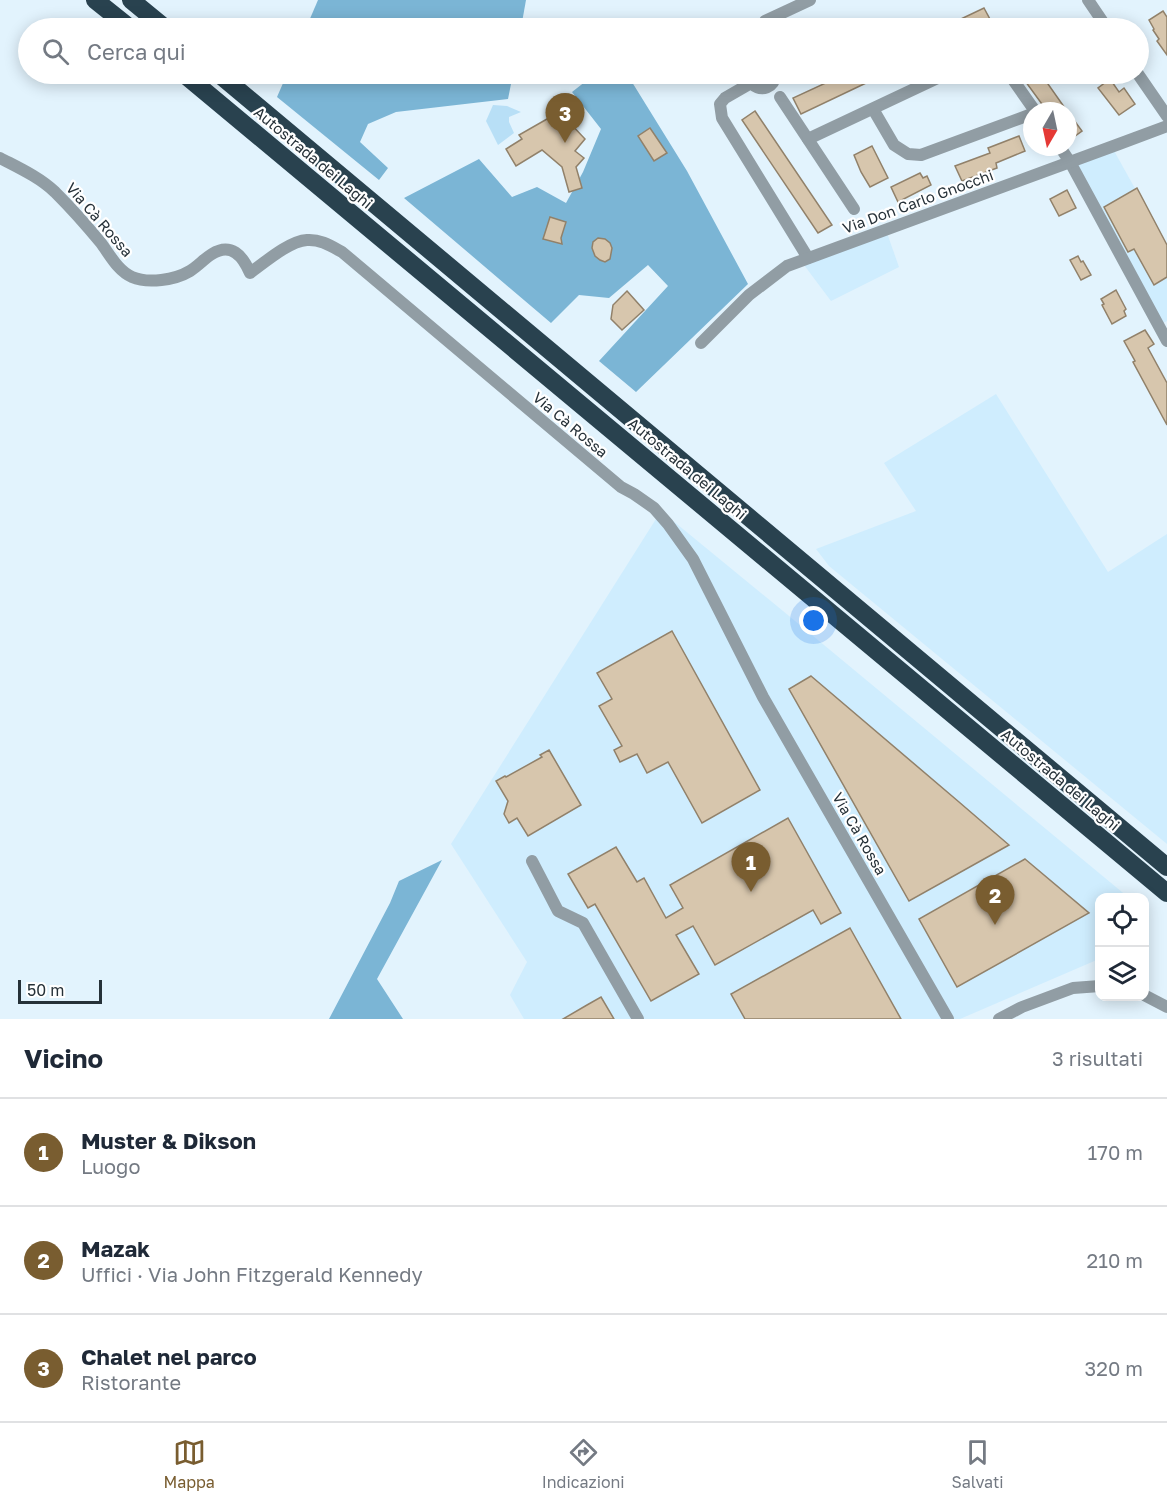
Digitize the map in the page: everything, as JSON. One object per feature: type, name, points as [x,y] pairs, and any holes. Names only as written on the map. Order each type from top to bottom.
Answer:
[{"type":"highway","points":[[95,0],[118,18]]},
{"type":"highway","points":[[131,0],[153,18]]},
{"type":"highway","name":"Autostrada dei Laghi","points":[[196,84],[1167,893]]},
{"type":"highway","name":"Autostrada dei Laghi","points":[[231,84],[1167,867]]},
{"type":"street","points":[[771,18],[810,0]]},
{"type":"street","points":[[1088,0],[1100,18]]},
{"type":"street","points":[[742,84],[720,104],[722,118],[808,258]]},
{"type":"street","points":[[754,84],[758,88],[768,88],[772,84]]},
{"type":"street","points":[[808,139],[925,84]]},
{"type":"street","points":[[1016,84],[1029,102]]},
{"type":"street","points":[[1145,84],[1167,116]]},
{"type":"street","points":[[780,97],[854,209]]},
{"type":"street","points":[[873,109],[894,145],[908,154],[921,155],[1023,117]]},
{"type":"street","name":"Via Don Carlo Gnocchi","points":[[702,343],[749,295],[787,266],[1167,126]]},
{"type":"street","points":[[1066,156],[1167,341]]},
{"type":"street","name":"Via Cà Rossa","points":[[0,158],[29,173],[54,191],[122,270],[133,278],[158,282],[188,272],[218,250],[231,250],[240,255],[246,262],[250,273],[291,245],[305,240],[315,240],[342,252],[621,487],[654,508],[693,559],[763,697],[948,1019]]},
{"type":"street","points":[[532,861],[558,911],[583,923],[638,1019]]},
{"type":"street","points":[[999,1019],[1022,1007],[1073,988],[1095,986]]},
{"type":"street","points":[[1149,998],[1167,1007]]},
{"type":"shaded area","points":[[318,0],[526,0],[523,18],[310,18]]},
{"type":"shaded area","points":[[283,84],[511,84],[508,99],[396,112],[368,124],[360,142],[388,168],[379,180],[277,97]]},
{"type":"shaded area","points":[[582,84],[633,84],[687,171],[748,284],[636,392],[599,361],[668,286],[648,265],[609,298],[579,295],[551,323],[404,198],[479,159],[512,197],[537,187],[566,203],[583,172],[601,129],[572,92]]},
{"type":"shaded area","points":[[493,105],[507,106],[521,112],[509,117],[514,133],[498,145],[486,121]]},
{"type":"shaded area","points":[[1113,149],[1167,246],[1167,321],[1155,327],[1069,165]]},
{"type":"shaded area","points":[[887,233],[899,267],[831,301],[801,261]]},
{"type":"shaded area","points":[[996,394],[1108,572],[1167,534],[1167,844],[829,566],[816,549],[916,511],[884,463]]},
{"type":"shaded area","points":[[661,511],[1123,893],[1095,893],[1095,961],[960,1019],[524,1019],[510,995],[527,962],[451,844]]},
{"type":"shaded area","points":[[442,860],[377,979],[403,1019],[329,1019],[390,903],[399,881]]},
{"type":"building","points":[[984,8],[989,18],[963,18]]},
{"type":"building","points":[[1163,11],[1167,17],[1167,55],[1157,41],[1159,39],[1149,20]]},
{"type":"building","points":[[823,84],[864,84],[801,114],[793,98]]},
{"type":"building","points":[[1027,84],[1048,84],[1061,102],[1040,102]]},
{"type":"building","points":[[1103,84],[1113,84],[1119,92],[1124,88],[1135,104],[1119,115],[1098,88]]},
{"type":"building","points":[[755,111],[832,225],[818,233],[742,120]]},
{"type":"building","points":[[554,115],[566,125],[569,122],[585,139],[575,151],[584,158],[576,167],[582,188],[569,192],[562,167],[542,150],[516,166],[506,149],[522,139],[519,135]]},
{"type":"building","points":[[1077,124],[1082,131],[1077,135]]},
{"type":"building","points":[[650,128],[667,153],[654,161],[638,136]]},
{"type":"building","points":[[1019,136],[1023,152],[996,163],[997,168],[962,181],[955,166],[990,153],[988,148]]},
{"type":"building","points":[[872,146],[888,178],[870,187],[854,155]]},
{"type":"building","points":[[920,173],[923,178],[927,176],[931,185],[898,202],[891,187]]},
{"type":"building","points":[[1137,188],[1167,245],[1167,277],[1154,285],[1134,249],[1128,252],[1104,207]]},
{"type":"building","points":[[1067,190],[1076,208],[1059,216],[1050,199]]},
{"type":"building","points":[[550,217],[566,222],[561,238],[562,244],[543,239]]},
{"type":"building","points":[[598,238],[605,239],[612,248],[610,259],[605,262],[595,256],[592,248],[593,242]]},
{"type":"building","points":[[1078,256],[1091,275],[1081,280],[1070,260]]},
{"type":"building","points":[[1116,290],[1126,309],[1124,311],[1126,316],[1112,324],[1101,299]]},
{"type":"building","points":[[627,291],[644,310],[622,330],[611,319],[613,305]]},
{"type":"building","points":[[1145,330],[1154,344],[1148,348],[1167,383],[1167,425],[1124,341]]},
{"type":"building","points":[[672,631],[760,790],[702,823],[668,762],[647,773],[637,754],[620,762],[614,750],[622,746],[599,706],[612,699],[597,673]]},
{"type":"building","points":[[811,676],[1009,845],[909,901],[789,689]]},
{"type":"building","points":[[549,750],[581,805],[528,836],[517,818],[509,823],[504,814],[508,801],[496,781],[542,757],[540,755]]},
{"type":"building","points":[[788,818],[841,913],[821,924],[813,910],[715,965],[693,926],[676,935],[699,974],[651,1001],[595,904],[588,908],[568,874],[616,847],[637,882],[644,878],[666,918],[683,908],[670,885]]},
{"type":"building","points":[[1025,859],[1089,913],[957,987],[919,919]]},
{"type":"building","points":[[850,928],[901,1019],[745,1019],[731,994]]},
{"type":"building","points":[[601,997],[614,1019],[563,1019],[587,1005]]},
{"type":"place","name":"Chalet nel parco","points":[[565,143]]},
{"type":"place","name":"Muster & Dikson","points":[[751,892]]},
{"type":"place","name":"Mazak","points":[[995,925]]}]
